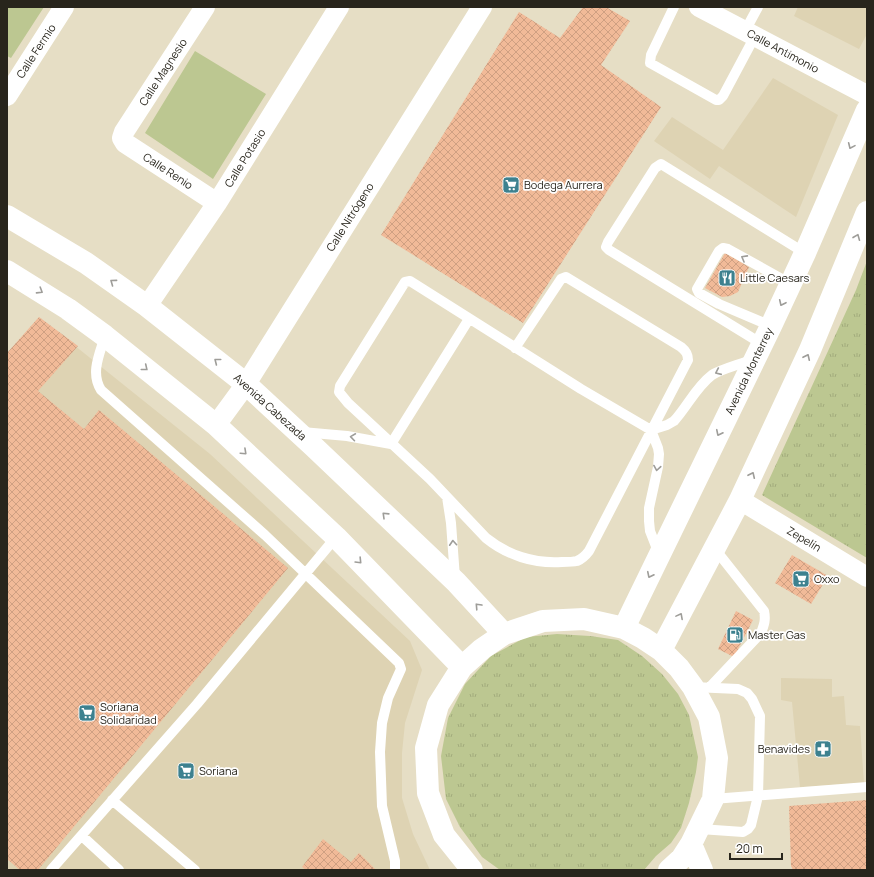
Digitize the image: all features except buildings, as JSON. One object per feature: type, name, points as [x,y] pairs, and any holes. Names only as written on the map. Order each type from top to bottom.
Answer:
[{"type":"main road","name":"Avenida Monterrey","points":[[624,628],[791,284],[867,110]]},
{"type":"main road","points":[[662,650],[740,500],[810,350],[867,212]]},
{"type":"main road","name":"Avenida Cabezada","points":[[7,216],[25,225],[86,263],[147,306],[246,384],[456,582],[504,634]]},
{"type":"main road","points":[[7,271],[68,309],[105,336],[216,425],[336,537],[462,667]]},
{"type":"main road","points":[[472,870],[444,835],[428,793],[426,748],[438,705],[462,667],[482,649],[504,634],[543,621],[584,619],[624,628],[643,638],[662,650],[679,668],[702,687],[717,758],[713,800],[696,836],[682,858],[668,870]]},
{"type":"main road","points":[[696,836],[702,870]]},
{"type":"street","name":"Calle Fermio","points":[[7,96],[13,75],[64,7]]},
{"type":"street","name":"Calle Magnesio","points":[[122,138],[124,132],[205,7]]},
{"type":"street","name":"Calle Potasio","points":[[147,306],[217,203],[340,7]]},
{"type":"street","name":"Calle Nitrógeno","points":[[216,425],[246,384],[482,7]]},
{"type":"street","name":"Calle Antimonio","points":[[699,7],[867,95]]},
{"type":"street","name":"Calle Renio","points":[[122,138],[125,143],[217,203]]},
{"type":"street","name":"Zepelín","points":[[740,500],[867,577]]},
{"type":"lane","points":[[674,7],[651,55],[650,63],[716,100],[719,100],[723,96],[750,34],[758,7]]},
{"type":"lane","points":[[763,343],[608,250],[606,248],[608,242],[655,168],[661,164],[805,253]]},
{"type":"lane","points":[[763,343],[719,304],[699,293],[697,289],[719,251],[723,248],[791,284]]},
{"type":"lane","points":[[515,348],[561,280],[566,277],[681,347],[687,353],[688,360],[651,430],[589,551],[584,557],[576,561],[541,561],[523,558],[503,550],[486,538],[430,479],[340,395],[340,386],[407,281],[412,282],[515,348],[651,430],[659,454],[648,521],[659,556]]},
{"type":"lane","points":[[391,444],[469,319]]},
{"type":"lane","points":[[105,336],[96,375],[97,384],[101,390],[260,530],[401,665],[401,669],[388,698],[382,723],[380,752],[382,806],[395,861],[395,870]]},
{"type":"lane","points":[[651,430],[674,421],[700,387],[712,375],[763,343]]},
{"type":"lane","points":[[297,432],[347,436],[391,444]]},
{"type":"lane","points":[[448,497],[456,582]]},
{"type":"lane","points":[[51,870],[197,704],[305,572],[336,537]]},
{"type":"lane","points":[[702,687],[761,633],[765,618],[764,611],[715,549]]},
{"type":"lane","points":[[696,836],[743,832],[748,829],[751,825],[758,796],[760,716],[752,699],[746,693],[738,690],[702,687]]},
{"type":"lane","points":[[713,800],[867,788]]},
{"type":"lane","points":[[112,800],[195,870]]},
{"type":"lane","points":[[82,836],[120,870]]},
{"type":"shaded area","points":[[798,7],[867,7],[867,34],[859,49],[794,16]]},
{"type":"shaded area","points":[[773,78],[838,115],[796,217],[719,166],[710,179],[654,141],[672,117],[723,150]]},
{"type":"shaded area","points":[[39,317],[210,454],[410,641],[422,670],[405,723],[402,753],[402,798],[413,834],[430,870],[7,870],[7,354]]},
{"type":"shaded area","points":[[781,678],[832,679],[832,697],[844,696],[846,725],[860,726],[864,783],[800,787],[792,702],[781,700]]},
{"type":"green space","points":[[7,7],[44,7],[11,58],[7,56]]},
{"type":"green space","points":[[195,51],[266,94],[213,179],[145,133]]},
{"type":"green space","points":[[867,261],[867,558],[762,495],[856,290]]},
{"type":"green space","points":[[557,634],[590,636],[618,640],[642,656],[662,674],[678,694],[689,715],[698,757],[689,803],[681,828],[671,843],[656,856],[644,870],[500,870],[482,857],[460,827],[446,799],[441,756],[448,718],[465,684],[491,656],[526,637]]},
{"type":"place","name":"Bodega Aurrera","points":[[511,185]]},
{"type":"place","name":"Little Caesars","points":[[727,278]]},
{"type":"place","name":"Oxxo","points":[[801,579]]},
{"type":"place","name":"Master Gas","points":[[735,635]]},
{"type":"place","name":"Soriana Solidaridad","points":[[87,713]]},
{"type":"place","name":"Benavides","points":[[823,749]]},
{"type":"place","name":"Soriana","points":[[186,771]]}]
